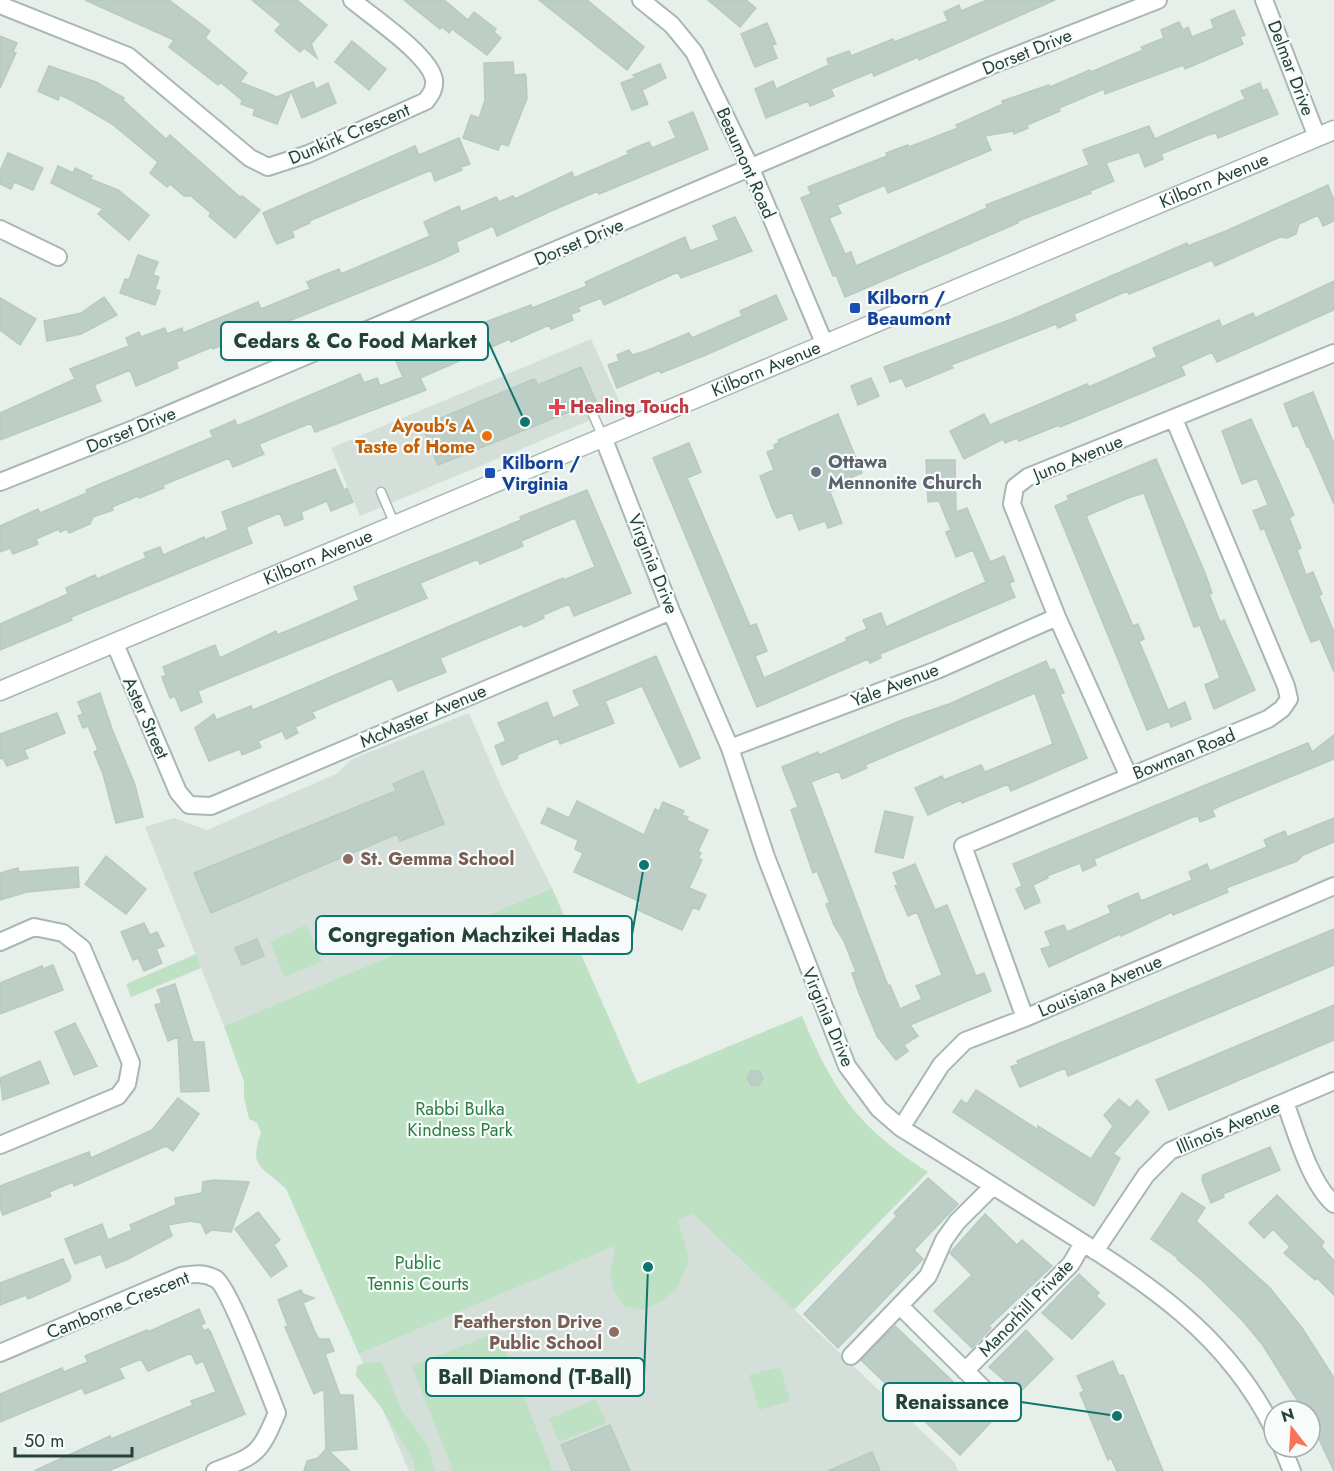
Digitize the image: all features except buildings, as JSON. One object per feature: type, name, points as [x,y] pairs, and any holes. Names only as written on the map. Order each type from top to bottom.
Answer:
[{"type":"street","name":"Dunkirk Crescent","points":[[0,5],[128,56],[249,158],[268,167],[308,154],[426,101],[433,91],[434,81],[424,60],[352,0]]},
{"type":"street","name":"Beaumont Road","points":[[641,0],[672,25],[694,52],[751,169],[825,345]]},
{"type":"street","name":"Dorset Drive","points":[[0,482],[136,428],[751,169],[992,64],[1158,0]]},
{"type":"street","name":"Delmar Drive","points":[[1264,0],[1326,133]]},
{"type":"street","name":"Kilborn Avenue","points":[[0,691],[1326,133]]},
{"type":"street","points":[[0,229],[58,257]]},
{"type":"street","name":"Juno Avenue","points":[[1129,777],[1057,617],[1012,504],[1015,487],[1028,477],[1334,354]]},
{"type":"street","name":"Bowman Road","points":[[1024,1018],[963,846],[1268,719],[1282,709],[1289,699],[1286,686],[1174,420]]},
{"type":"street","name":"Virginia Drive","points":[[603,437],[671,611],[730,748],[766,857],[847,1066],[879,1109],[901,1128],[1152,1287],[1195,1323],[1262,1405]]},
{"type":"street","name":"McMaster Avenue","points":[[178,792],[189,805],[211,806],[671,611]]},
{"type":"street","name":"Yale Avenue","points":[[730,748],[937,670],[1057,617]]},
{"type":"street","name":"Aster Street","points":[[115,644],[178,792]]},
{"type":"street","name":"Louisiana Avenue","points":[[901,1128],[941,1065],[965,1041],[1334,886]]},
{"type":"street","points":[[0,942],[34,927],[63,933],[82,948],[131,1063],[127,1084],[118,1096],[0,1145]]},
{"type":"street","name":"Illinois Avenue","points":[[1089,1247],[1146,1175],[1170,1150],[1334,1081]]},
{"type":"street","points":[[1285,1102],[1307,1159],[1328,1199],[1334,1204]]},
{"type":"street","points":[[851,1356],[928,1276],[944,1240],[957,1222],[993,1186]]},
{"type":"street","name":"Manorhill Private","points":[[965,1371],[1089,1247]]},
{"type":"street","name":"Camborne Crescent","points":[[0,1353],[181,1276],[202,1273],[219,1280],[242,1327],[277,1413],[263,1447],[244,1460],[215,1471]]},
{"type":"street","name":"Manorhill Private","points":[[900,1306],[1000,1406]]},
{"type":"lane","points":[[590,408],[603,437]]},
{"type":"lane","points":[[381,492],[395,525]]},
{"type":"shaded area","points":[[591,339],[622,407],[360,516],[331,448]]},
{"type":"shaded area","name":"St. Gemma School","points":[[469,713],[502,789],[552,888],[224,1026],[145,827],[174,818],[207,830],[336,774],[352,759]]},
{"type":"shaded area","name":"Featherston Drive Public School","points":[[693,1213],[955,1463],[958,1471],[409,1471],[359,1354]]},
{"type":"green space","name":"Rabbi Bulka Kindness Park","points":[[552,888],[638,1084],[802,1016],[825,1067],[851,1106],[883,1139],[928,1172],[794,1310],[693,1214],[678,1220],[689,1260],[676,1290],[660,1302],[642,1310],[624,1306],[613,1289],[610,1277],[615,1246],[359,1354],[286,1189],[260,1166],[257,1160],[257,1145],[261,1133],[257,1123],[249,1119],[244,1098],[244,1082],[224,1026]]},
{"type":"green space","points":[[306,925],[322,962],[284,977],[270,942]]},
{"type":"green space","points":[[196,954],[201,968],[131,997],[126,984]]},
{"type":"green space","points":[[498,1332],[553,1471],[453,1471],[412,1366]]},
{"type":"green space","points":[[367,1362],[382,1363],[402,1411],[428,1446],[435,1471],[415,1471],[414,1462],[381,1407],[356,1376],[357,1366]]},
{"type":"green space","points":[[780,1367],[790,1401],[759,1410],[749,1375]]},
{"type":"green space","points":[[596,1399],[606,1423],[559,1442],[549,1419]]},
{"type":"place","name":"Kilborn / Beaumont","points":[[855,308]]},
{"type":"place","name":"Healing Touch","points":[[557,407]]},
{"type":"place","name":"Cedars & Co Food Market","points":[[525,422]]},
{"type":"place","name":"Ayoub's A Taste of Home","points":[[487,436]]},
{"type":"place","name":"Ottawa Mennonite Church","points":[[816,472]]},
{"type":"place","name":"Kilborn / Virginia","points":[[490,473]]},
{"type":"place","name":"St. Gemma School","points":[[348,859]]},
{"type":"place","name":"Congregation Machzikei Hadas","points":[[644,865]]},
{"type":"place","name":"Ball Diamond (T-Ball)","points":[[648,1267]]},
{"type":"place","name":"Featherston Drive Public School","points":[[614,1332]]},
{"type":"place","name":"Renaissance","points":[[1117,1416]]},
{"type":"park label","name":"Public Tennis Courts","points":[[418,1273]]}]
